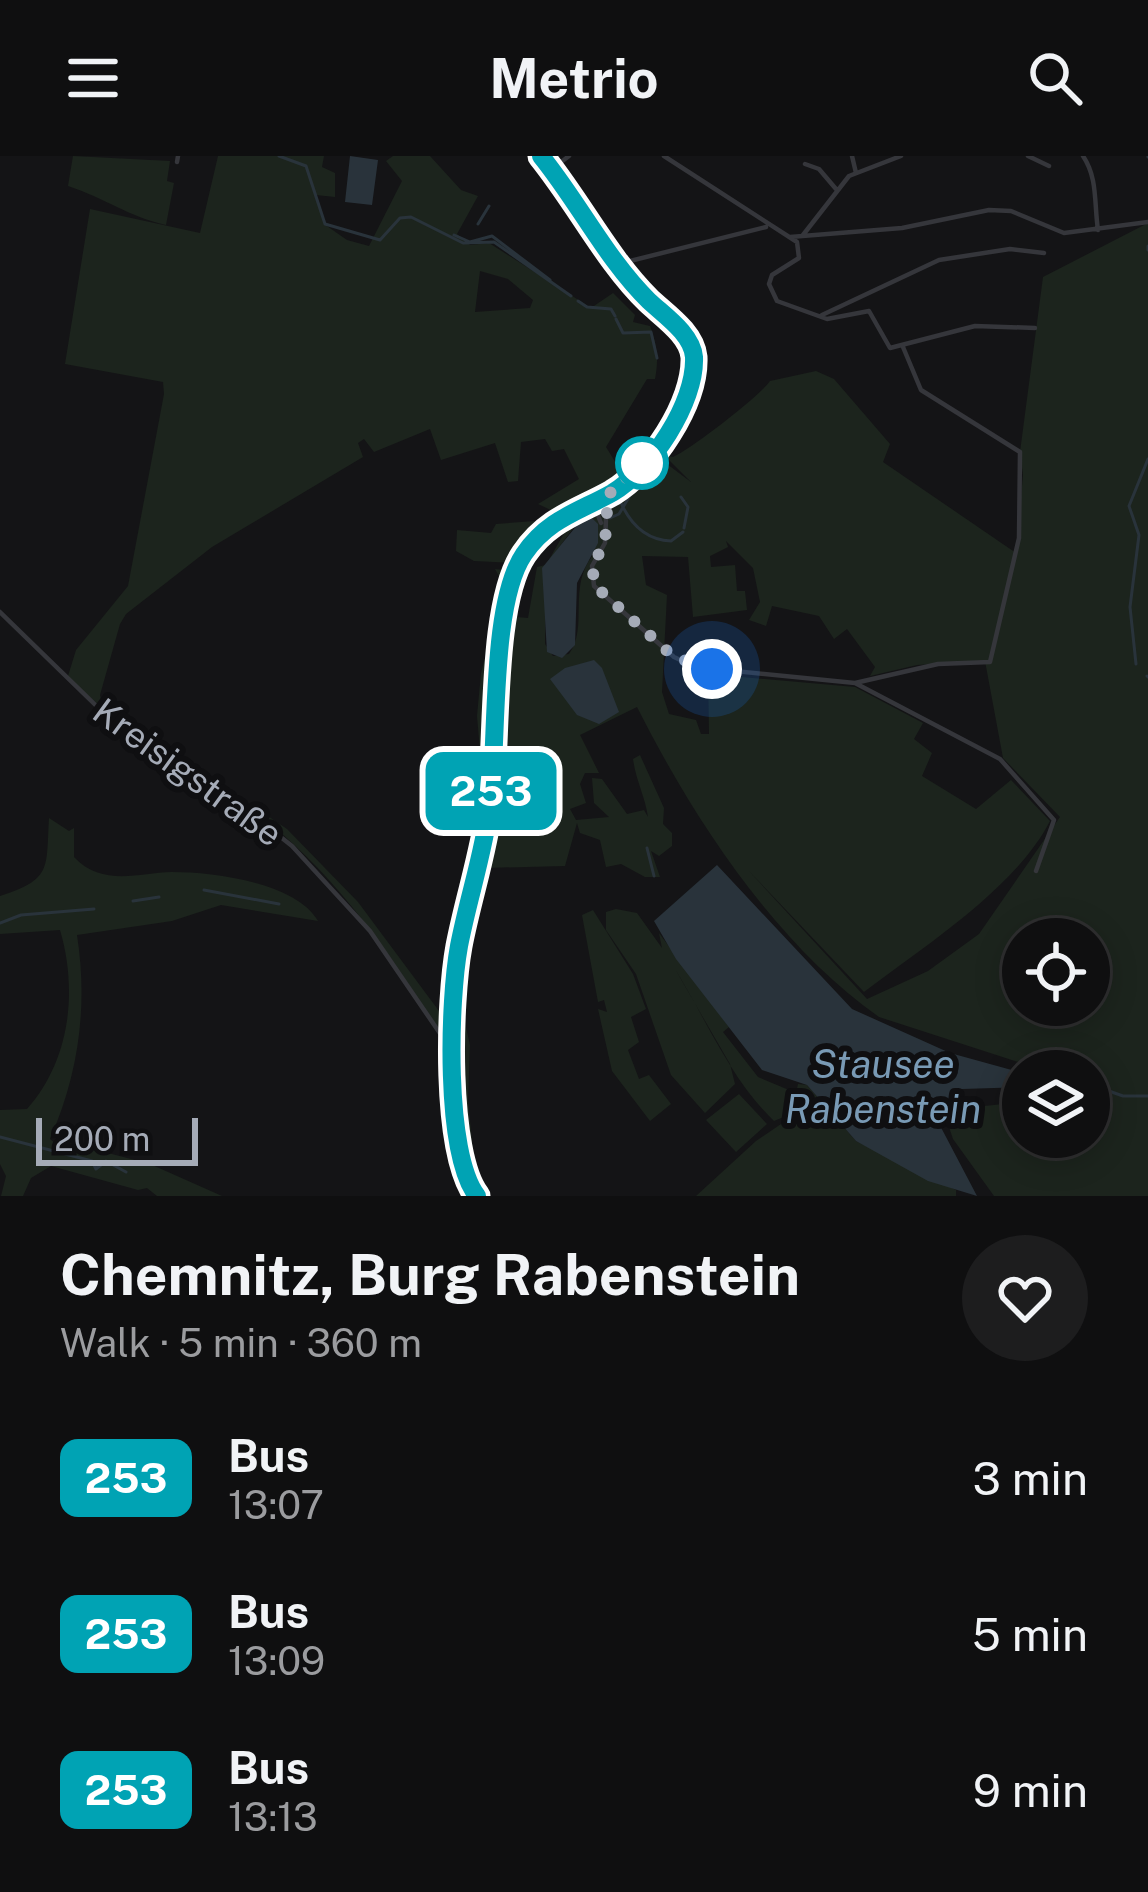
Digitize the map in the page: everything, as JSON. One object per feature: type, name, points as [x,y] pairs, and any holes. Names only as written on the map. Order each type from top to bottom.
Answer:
[{"type":"main road","points":[[477,1196],[466,1179],[459,1145],[455,967],[490,803],[509,604],[526,550],[566,513],[608,495],[655,448],[682,408],[693,367],[688,340],[618,264],[542,156]]},
{"type":"street","points":[[552,170],[568,156]]},
{"type":"street","points":[[664,156],[801,248],[799,258],[772,275],[772,298],[834,319],[869,311],[878,319],[884,345],[903,347],[975,326],[1035,328]]},
{"type":"street","points":[[852,156],[856,172]]},
{"type":"street","points":[[802,235],[836,189],[856,172],[901,156]]},
{"type":"street","points":[[1028,156],[1049,166]]},
{"type":"street","points":[[1083,156],[1094,178],[1092,209],[1098,230]]},
{"type":"street","points":[[806,164],[819,169],[836,189]]},
{"type":"street","points":[[790,237],[902,228],[989,210],[1011,211],[1064,232],[1148,222]]},
{"type":"street","points":[[618,264],[766,227]]},
{"type":"street","points":[[822,316],[939,260],[1010,249],[1044,253]]},
{"type":"street","points":[[608,495],[605,543],[592,566],[595,586],[682,663],[855,683],[938,664],[990,662],[1019,538],[1020,452],[921,390],[903,347]]},
{"type":"street","points":[[566,513],[591,510],[603,528]]},
{"type":"street","name":"Kreisigstraße","points":[[0,612],[116,725],[244,808],[292,846],[370,931],[445,1046],[455,1051]]},
{"type":"street","points":[[855,683],[1000,759],[1054,820],[1036,871]]},
{"type":"shaded area","points":[[73,156],[170,161],[167,181],[174,183],[166,225],[68,186]]},
{"type":"shaded area","points":[[218,156],[324,156],[322,167],[335,173],[335,197],[316,195],[324,224],[347,240],[369,246],[402,181],[386,161],[393,156],[430,156],[461,190],[478,196],[457,234],[470,245],[489,243],[591,308],[613,293],[635,315],[633,322],[650,326],[656,346],[655,379],[647,379],[606,447],[624,476],[611,490],[557,513],[538,504],[579,479],[564,449],[552,451],[545,439],[521,442],[518,481],[508,482],[495,443],[441,460],[430,429],[374,452],[364,439],[358,443],[363,457],[212,547],[126,614],[120,624],[100,695],[102,703],[287,829],[358,902],[439,1011],[448,1002],[448,964],[483,785],[477,716],[481,673],[504,585],[495,569],[512,571],[504,616],[528,618],[537,567],[546,565],[571,521],[566,516],[612,495],[655,455],[691,482],[664,455],[673,457],[694,444],[770,381],[816,371],[834,379],[890,444],[883,462],[1016,553],[1023,475],[1020,452],[1043,277],[1148,223],[1148,1196],[994,1196],[953,1139],[947,1121],[955,1109],[1002,1104],[1002,1158],[1110,1158],[1110,1050],[1002,1050],[1002,1057],[879,1017],[841,987],[771,916],[711,835],[637,707],[580,735],[599,773],[585,773],[580,784],[586,803],[570,809],[576,820],[609,817],[594,803],[592,778],[602,779],[627,814],[644,810],[648,817],[633,759],[640,755],[664,808],[663,824],[672,833],[672,846],[659,856],[651,851],[660,877],[645,877],[621,864],[606,867],[600,840],[580,833],[577,823],[565,866],[484,868],[465,960],[454,959],[452,997],[460,1001],[470,1045],[468,1101],[475,1171],[468,1177],[459,1052],[445,1041],[360,916],[283,834],[111,714],[68,676],[76,650],[128,586],[164,394],[163,382],[65,364],[90,209],[200,233]],"holes":[[[480,271],[508,279],[533,300],[530,308],[475,312]],[[583,515],[593,555],[581,581],[578,632],[569,654],[553,656],[545,644],[546,565]],[[726,541],[753,568],[760,602],[749,620],[766,626],[772,606],[819,616],[834,639],[847,629],[875,667],[870,676],[917,665],[985,661],[1003,758],[1060,817],[979,934],[928,971],[867,999],[748,870],[864,992],[992,893],[1035,846],[1050,821],[1011,780],[976,809],[922,776],[932,753],[914,739],[923,723],[855,687],[708,674],[709,734],[701,734],[696,720],[669,714],[662,692],[667,595],[646,585],[642,556],[688,557],[693,617],[747,610],[745,591],[737,591],[735,565],[711,567],[710,556],[728,547]]]},
{"type":"shaded area","points":[[534,521],[542,528],[515,563],[474,561],[456,551],[457,530],[491,533],[496,524]]},
{"type":"shaded area","points":[[49,818],[69,831],[74,828],[74,857],[96,872],[231,877],[292,897],[318,921],[221,905],[172,921],[77,935],[82,987],[78,1038],[68,1089],[50,1139],[58,1146],[70,1143],[150,1164],[222,1196],[157,1196],[147,1188],[138,1190],[51,1166],[31,1178],[23,1196],[1,1196],[6,1176],[0,1164],[0,1110],[27,1109],[42,1090],[61,1047],[69,1001],[60,930],[0,934],[0,896],[38,878],[46,861]]},
{"type":"shaded area","points":[[593,910],[633,974],[646,1009],[631,1017],[639,1042],[628,1050],[639,1079],[649,1075],[671,1104],[650,1121],[612,1071],[598,1009],[607,1012],[604,1000],[598,1002],[582,915]]},
{"type":"shaded area","points":[[606,912],[637,913],[662,948],[659,933],[729,1027],[723,1032],[758,1077],[796,1093],[798,1084],[807,1085],[856,1141],[956,1190],[956,1196],[696,1196],[756,1141],[803,1109],[774,1121],[730,1066],[735,1084],[705,1113],[671,1075],[636,974],[606,930]]},
{"type":"shaded area","points":[[739,1094],[767,1124],[736,1152],[706,1120]]},
{"type":"water","points":[[350,156],[378,160],[372,205],[345,202]]},
{"type":"water","points":[[587,513],[598,524],[598,543],[577,583],[575,645],[562,658],[547,652],[542,568]]},
{"type":"water","points":[[594,660],[602,668],[619,712],[599,724],[577,715],[550,679],[565,668]]},
{"type":"water","name":"Stausee Rabenstein","points":[[717,865],[852,1009],[950,1053],[1002,1067],[1002,1088],[962,1089],[935,1116],[977,1196],[928,1181],[856,1141],[807,1085],[762,1070],[676,959],[654,921]]},
{"type":"waterway","points":[[279,156],[306,166],[325,224],[380,240],[400,218],[411,217],[463,243],[494,242],[571,296]]},
{"type":"waterway","points":[[478,224],[489,206]]},
{"type":"waterway","points":[[454,235],[470,242],[492,236],[550,280]]},
{"type":"waterway","points":[[578,301],[587,307],[611,309],[615,316]]},
{"type":"waterway","points":[[616,319],[623,333],[651,332],[657,358]]},
{"type":"waterway","points":[[1136,664],[1130,607],[1139,535],[1129,506],[1148,459]]},
{"type":"waterway","points":[[610,518],[619,514],[642,475]]},
{"type":"waterway","points":[[681,497],[688,507],[684,528]]},
{"type":"waterway","points":[[621,503],[635,524],[654,538],[671,541],[683,532]]},
{"type":"waterway","points":[[647,848],[654,876]]},
{"type":"waterway","points":[[204,890],[279,904]]},
{"type":"waterway","points":[[133,901],[159,897]]},
{"type":"waterway","points":[[0,923],[21,915],[94,909]]},
{"type":"waterway","points":[[1110,1091],[1148,1096]]},
{"type":"waterway","points":[[0,1137],[92,1161],[96,1169],[106,1161],[126,1172]]},
{"type":"bus line","name":"253","points":[[477,1196],[466,1179],[459,1145],[455,967],[487,824],[502,640],[517,569],[526,550],[560,515],[614,492],[643,463],[682,408],[693,367],[688,340],[628,280],[541,156]]},
{"type":"route","points":[[642,463],[608,495],[605,543],[592,566],[592,578],[600,594],[674,657],[712,669]]}]
